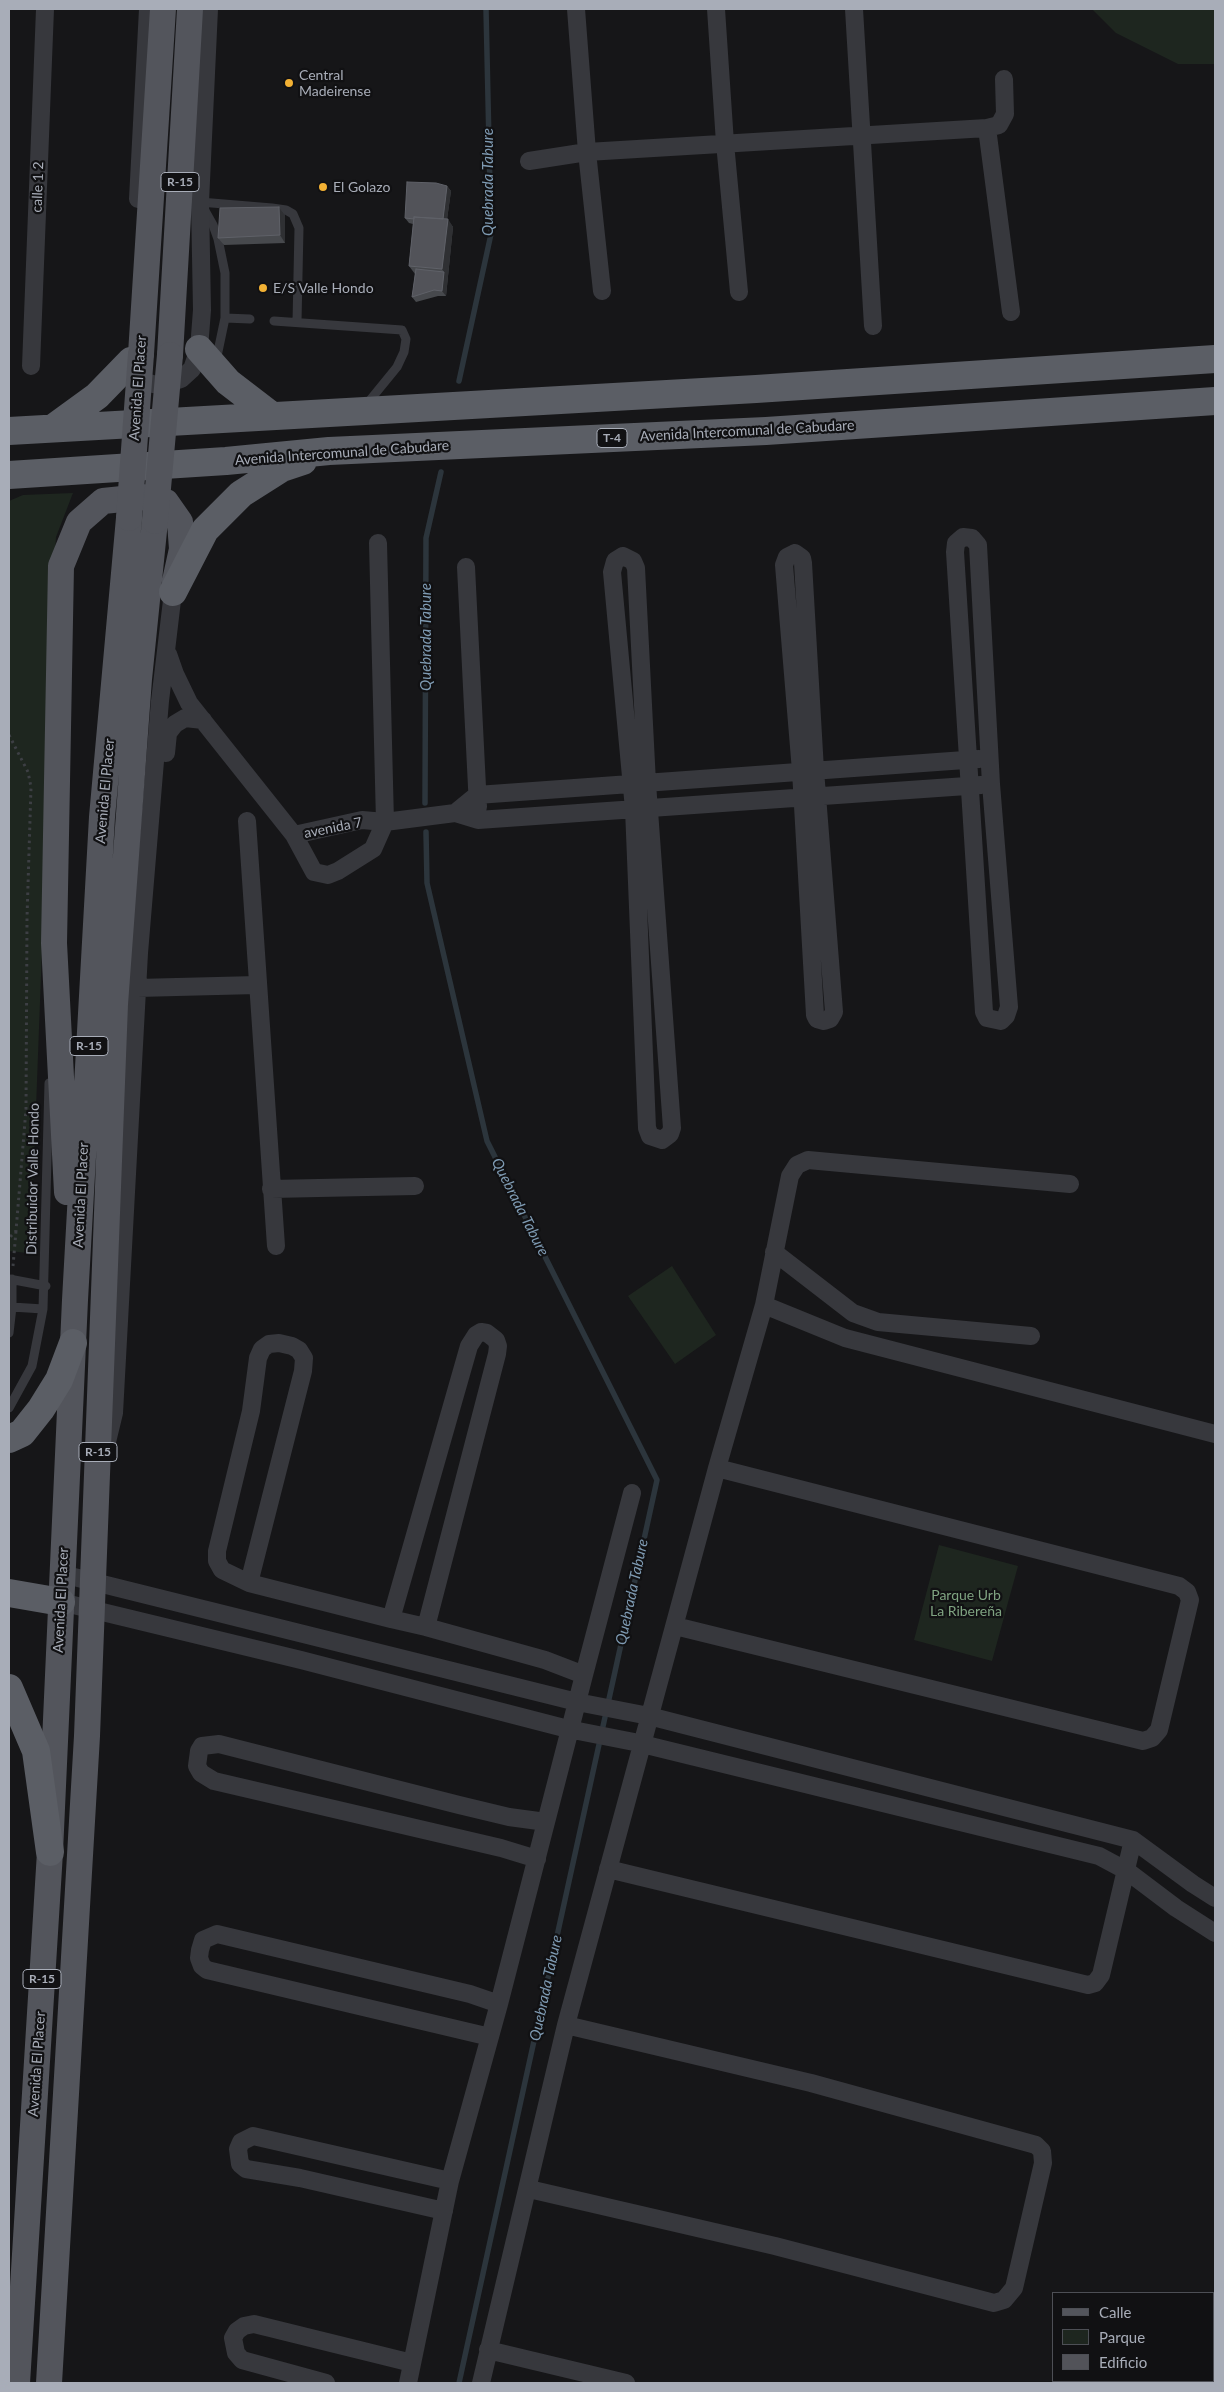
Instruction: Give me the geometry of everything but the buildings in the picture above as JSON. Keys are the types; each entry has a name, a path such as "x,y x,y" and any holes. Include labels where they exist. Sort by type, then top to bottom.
{"highway":[{"path":"53,428 97,396 136,357"},
{"path":"207,359 228,382 271,416"},
{"path":"9,431 756,389 1215,360"},
{"name":"Avenida Intercomunal de Cabudare","path":"9,475 226,461 329,451 766,431 1215,401"},
{"path":"173,592 205,530 241,494 282,468 329,451"},
{"path":"9,1439 22,1433 41,1409 59,1380 73,1343"},
{"path":"9,1593 61,1602"},
{"path":"9,1688 36,1751 50,1852"}],"main road":[{"name":"Avenida El Placer","path":"17,2383 50,1852 75,1300 102,817 129,518 136,357 163,9"},
{"name":"Avenida El Placer","path":"49,2383 76,1949 92,1610 115,1004 139,678 170,354 190,9"},
{"path":"75,1300 65,1161 54,943 61,566 79,522 102,501 142,496 166,502 180,522 182,549 173,592"}],"street":[{"name":"calle 1 2","path":"31,366 44,9"},
{"path":"148,9 136,375 143,381 163,385 181,379 207,359 202,310 200,202 209,9"},
{"path":"576,9 587,152 602,291"},
{"path":"716,9 725,143 739,292"},
{"path":"854,9 873,326"},
{"path":"528,161 587,152 862,137 986,128 999,125 1005,114 1004,79"},
{"path":"986,128 1011,312"},
{"path":"963,537 975,540 978,545 982,615 991,784 1009,1007 1006,1016 1001,1021 987,1018 984,1012 955,552 956,543 963,537"},
{"path":"378,543 385,822 455,813 478,820 991,784"},
{"path":"808,770 807,624 803,563 802,558 796,553 787,557 784,565 789,625 808,770 834,1012 830,1019 824,1021 818,1019 815,1015 810,798"},
{"path":"640,783 636,568 633,561 623,556 615,561 612,572 640,783 672,1128 666,1138 662,1140 650,1136 647,1128 642,809"},
{"path":"466,567 478,820"},
{"path":"97,1484 114,1413 137,988 151,806 173,592"},
{"path":"959,617 982,615"},
{"path":"789,625 807,624"},
{"name":"avenida 7","path":"166,648 175,674 189,703 294,835 314,872 328,875 373,849 385,822 362,820 294,835"},
{"path":"151,806 166,761 168,733 175,724 185,718 203,720"},
{"path":"455,813 477,794 990,758"},
{"path":"247,821 276,1246"},
{"path":"137,988 257,985"},
{"path":"481,2383 529,2189 566,2026 608,1869 638,1743 675,1626 717,1468 764,1305 790,1176 797,1165 808,1160 1070,1184"},
{"path":"271,1189 415,1186"},
{"path":"774,1252 853,1313 878,1322 1031,1336"},
{"path":"764,1305 845,1338 1215,1434"},
{"path":"391,1619 469,1346 476,1334 487,1333 496,1340 498,1346 497,1354 426,1627"},
{"path":"249,1583 303,1371 304,1358 299,1350 279,1343 269,1344 262,1349 258,1358 250,1411 217,1551 217,1562 222,1570 249,1583 426,1627 545,1660 584,1675"},
{"path":"675,1626 1143,1741 1152,1738 1159,1730 1190,1600 1187,1592 1179,1586 717,1468"},
{"path":"408,2383 450,2181 499,2004 537,1859 568,1729 577,1702 632,1492"},
{"path":"62,1574 604,1709 646,1716 1133,1840 1215,1898"},
{"path":"61,1602 302,1660 568,1729 638,1743 1099,1856 1127,1871 1176,1908 1215,1933"},
{"path":"537,1859 501,1848 214,1781 201,1773 197,1766 199,1751 202,1746 219,1744 484,1811 546,1822"},
{"path":"608,1869 1088,1985 1096,1983 1101,1975 1133,1840"},
{"path":"1176,1908 1193,1884"},
{"path":"490,2037 207,1970 202,1966 199,1958 200,1950 203,1940 218,1934 470,1994 499,2004"},
{"path":"529,2189 776,2246 994,2303 1004,2300 1014,2288 1044,2163 1042,2152 1036,2145 811,2083 566,2026"},
{"path":"444,2211 300,2178 246,2168 240,2164 238,2149 241,2142 253,2136 450,2181"},
{"path":"326,2383 242,2360 236,2353 233,2338 244,2326 254,2324 412,2363"},
{"path":"488,2350 626,2383"}],"lane":[{"path":"200,202 213,225 222,250 225,273 225,318 207,359"},
{"path":"200,202 272,208 286,210 293,214 299,228 297,322"},
{"path":"225,318 250,319"},
{"path":"274,321 398,329 405,334 404,352 397,367 360,411"},
{"path":"50,1061 54,943"},
{"name":"Distribuidor Valle Hondo","path":"9,1408 32,1366 46,1286 44,1245 50,1071"},
{"path":"9,1333 9,1319 12,1307 10,1279 46,1286"},
{"path":"12,1307 43,1310"}],"path":[{"path":"9,735 28,772 31,787 27,918 26,1109 10,1279"},
{"path":"9,1238 16,1231"}],"green space":[{"path":"1092,9 1215,9 1215,64 1178,64 1116,33"},
{"path":"73,493 56,537 52,597 43,922 33,1188 28,1253 9,1251 9,501 23,495"},
{"path":"672,1266 716,1335 675,1364 628,1296"},
{"name":"Parque Urb La Ribereña","path":"939,1545 1018,1566 992,1661 914,1640"}],"waterway":[{"name":"Quebrada Tabure","path":"459,381 491,234 486,9"},
{"name":"Quebrada Tabure","path":"425,803 426,538 441,472"},
{"name":"Quebrada Tabure","path":"426,832 427,883 487,1141 657,1480 459,2383"}],"place":[{"name":"Central Madeirense","path":"289,83"},
{"name":"El Golazo","path":"323,187"},
{"name":"E/S Valle Hondo","path":"263,288"}]}
